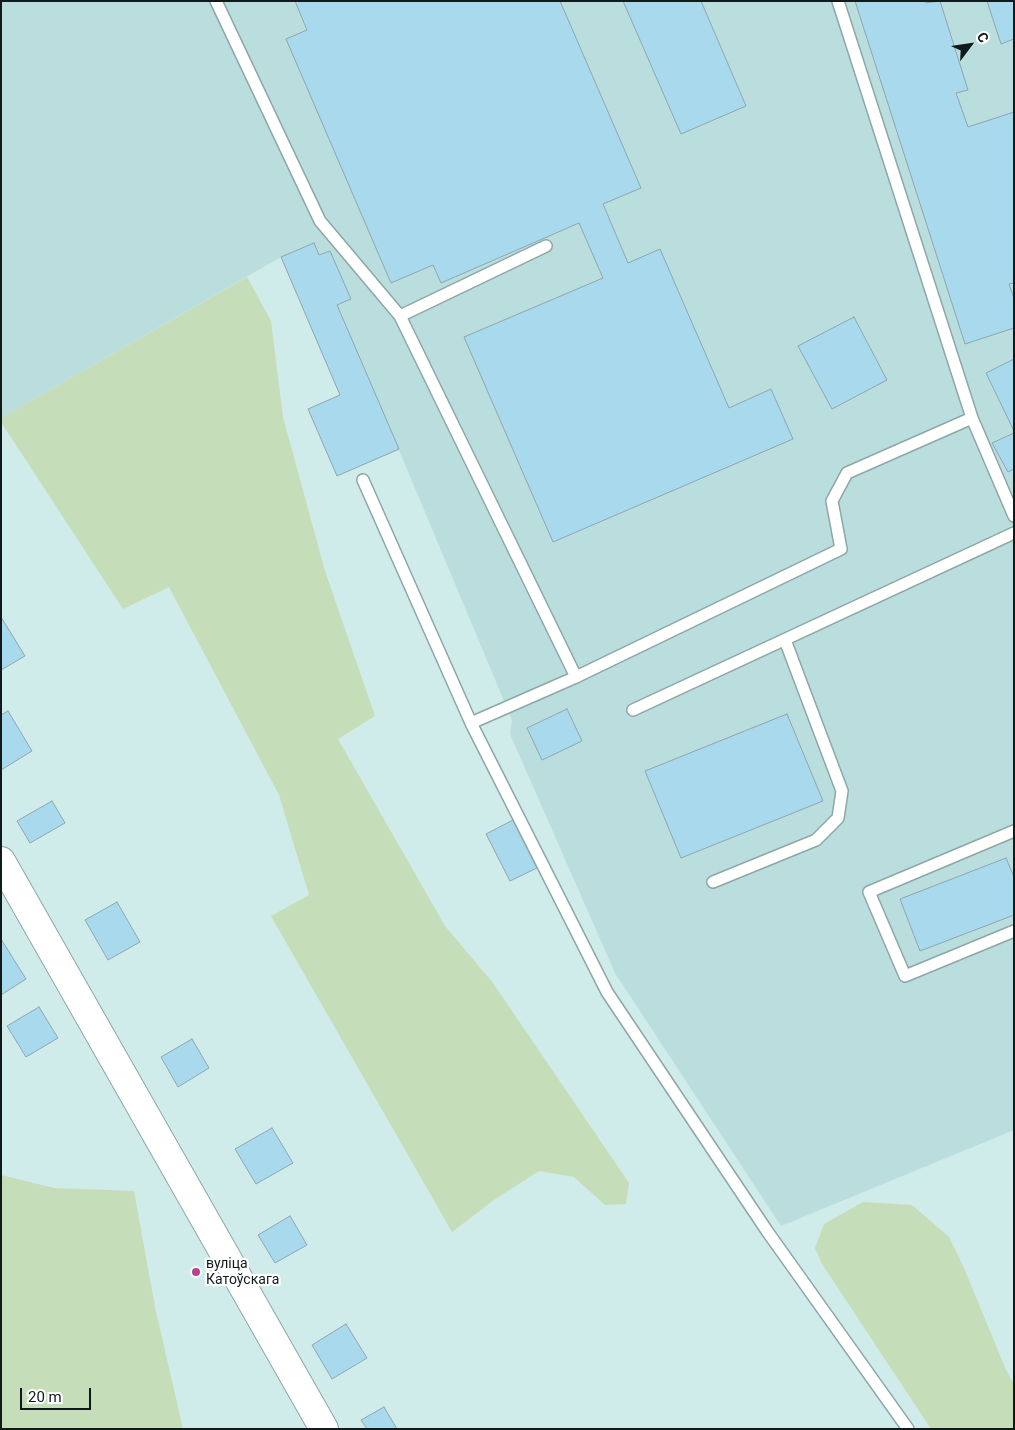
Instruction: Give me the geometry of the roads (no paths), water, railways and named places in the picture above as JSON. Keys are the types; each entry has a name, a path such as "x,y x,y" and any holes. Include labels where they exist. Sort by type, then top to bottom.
{"main road":[{"path":"1,861 324,1429"}],"lane":[{"path":"216,1 320,221 400,316 576,677"},
{"path":"838,1 972,418 1014,516"},
{"path":"400,316 546,246"},
{"path":"471,723 576,677 841,549 832,501 847,473 972,418"},
{"path":"363,480 471,723 608,992 766,1231 908,1429"},
{"path":"633,710 1014,532"},
{"path":"713,882 816,840 838,818 842,791 785,640"},
{"path":"1014,831 869,892 905,976 1014,931"}],"place":[{"name":"вуліца Катоўскага","path":"196,1272"}]}
